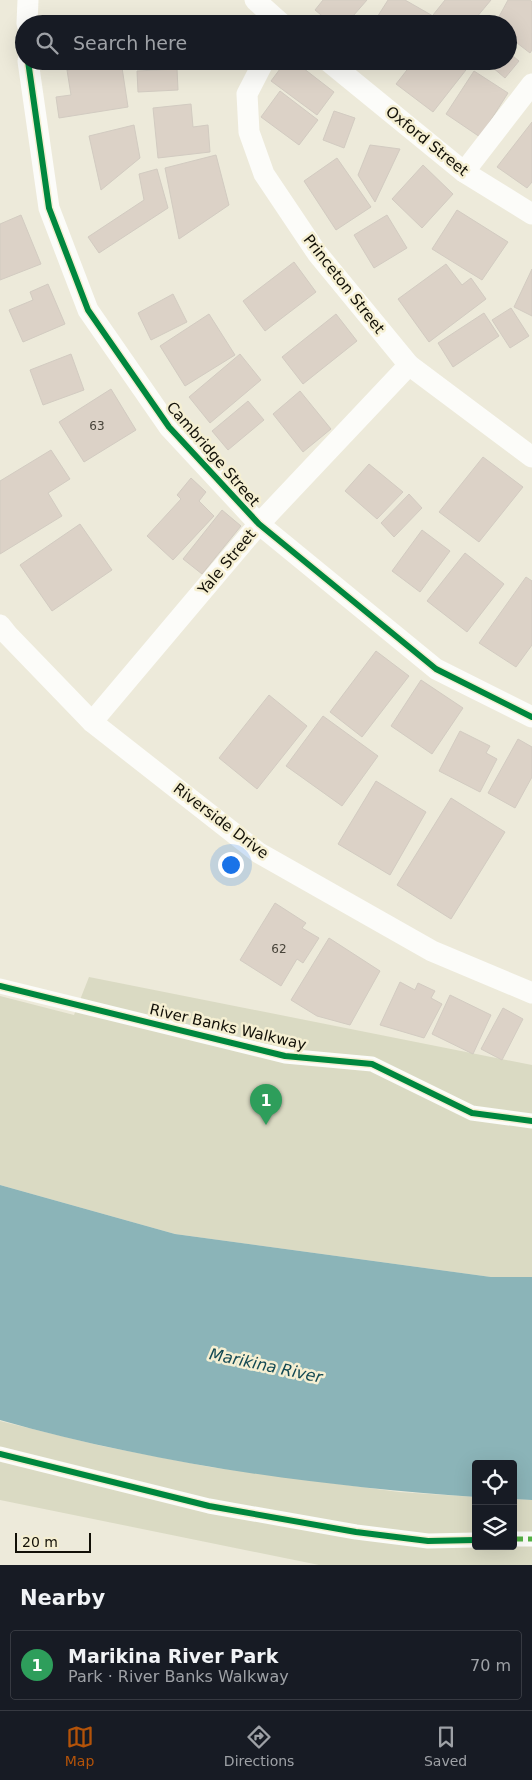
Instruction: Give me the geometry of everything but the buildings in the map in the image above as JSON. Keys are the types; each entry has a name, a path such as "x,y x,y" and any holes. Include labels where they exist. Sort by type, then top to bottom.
{"street":[{"path":"27,15 28,0"},
{"path":"255,0 272,15"},
{"name":"Cambridge Street","path":"29,70 48,208 88,310 169,427 259,524 436,669 532,717"},
{"name":"Princeton Street","path":"259,70 247,94 248,132 264,174 317,253 409,365 532,457"},
{"name":"Oxford Street","path":"339,70 464,172 532,214"},
{"path":"464,172 532,84"},
{"name":"Yale Street","path":"92,722 259,524 409,365"},
{"name":"Riverside Drive","path":"0,625 14,642 92,722 259,853 432,951 532,993"},
{"name":"River Banks Walkway","path":"0,986 286,1056 372,1064 472,1114 532,1121"},
{"path":"0,1454 209,1506 356,1532 428,1541 472,1540"},
{"path":"517,1539 532,1539"}],"green space":[{"path":"89,977 532,1065 532,1277 491,1277 175,1234 0,1185 0,996 74,1015"},
{"path":"0,1421 102,1446 210,1467 399,1492 472,1497 472,1550 517,1550 517,1499 532,1500 532,1565 319,1565 0,1500"}],"water":[{"name":"Marikina River","path":"0,1185 175,1234 491,1277 532,1277 532,1500 517,1499 517,1460 472,1460 472,1497 356,1487 236,1471 117,1449 0,1420"}],"marked path":[{"path":"517,1539 532,1539"}],"cycle path":[{"path":"29,70 49,208 88,310 169,427 259,524 436,669 532,717"},
{"path":"0,986 285,1056 372,1064 472,1113 532,1121"},
{"path":"0,1454 209,1506 356,1532 428,1541 472,1540"}],"place":[{"name":"Marikina River Park","path":"266,1125"}]}
